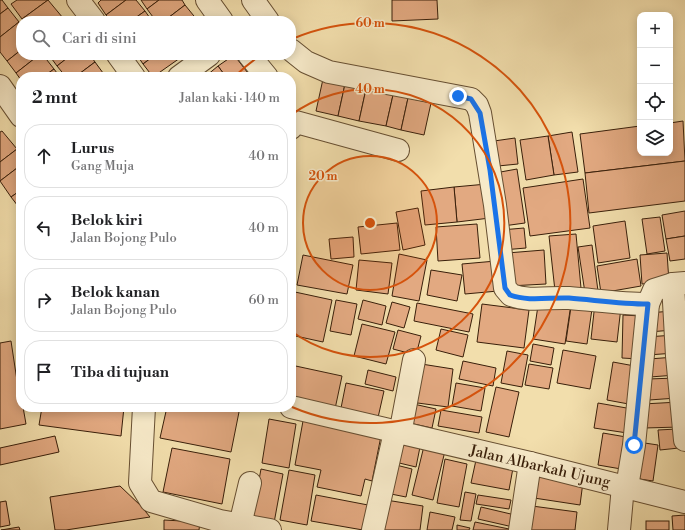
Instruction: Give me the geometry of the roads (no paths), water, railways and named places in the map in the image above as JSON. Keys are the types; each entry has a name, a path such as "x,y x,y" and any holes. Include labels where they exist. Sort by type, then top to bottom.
{"street":[{"path":"78,0 90,16"},
{"path":"207,0 218,16"},
{"path":"253,0 264,16"},
{"path":"296,54 306,62 329,72 471,99 480,113 494,198 505,288 510,295 540,298 568,298 623,304 648,304"},
{"path":"122,60 130,72"},
{"path":"186,72 202,60"},
{"path":"253,60 263,72"},
{"path":"0,86 16,109"},
{"path":"296,120 398,150"},
{"path":"619,530 625,486 634,445 648,304 654,290 679,283 677,356 685,440"},
{"path":"373,530 414,360"},
{"name":"Jalan Albarkah Ujung","path":"296,408 625,486 684,495"},
{"path":"144,412 140,484 145,494 151,501 220,522 270,530"},
{"path":"520,530 530,463"},
{"path":"240,525 250,483"}]}
